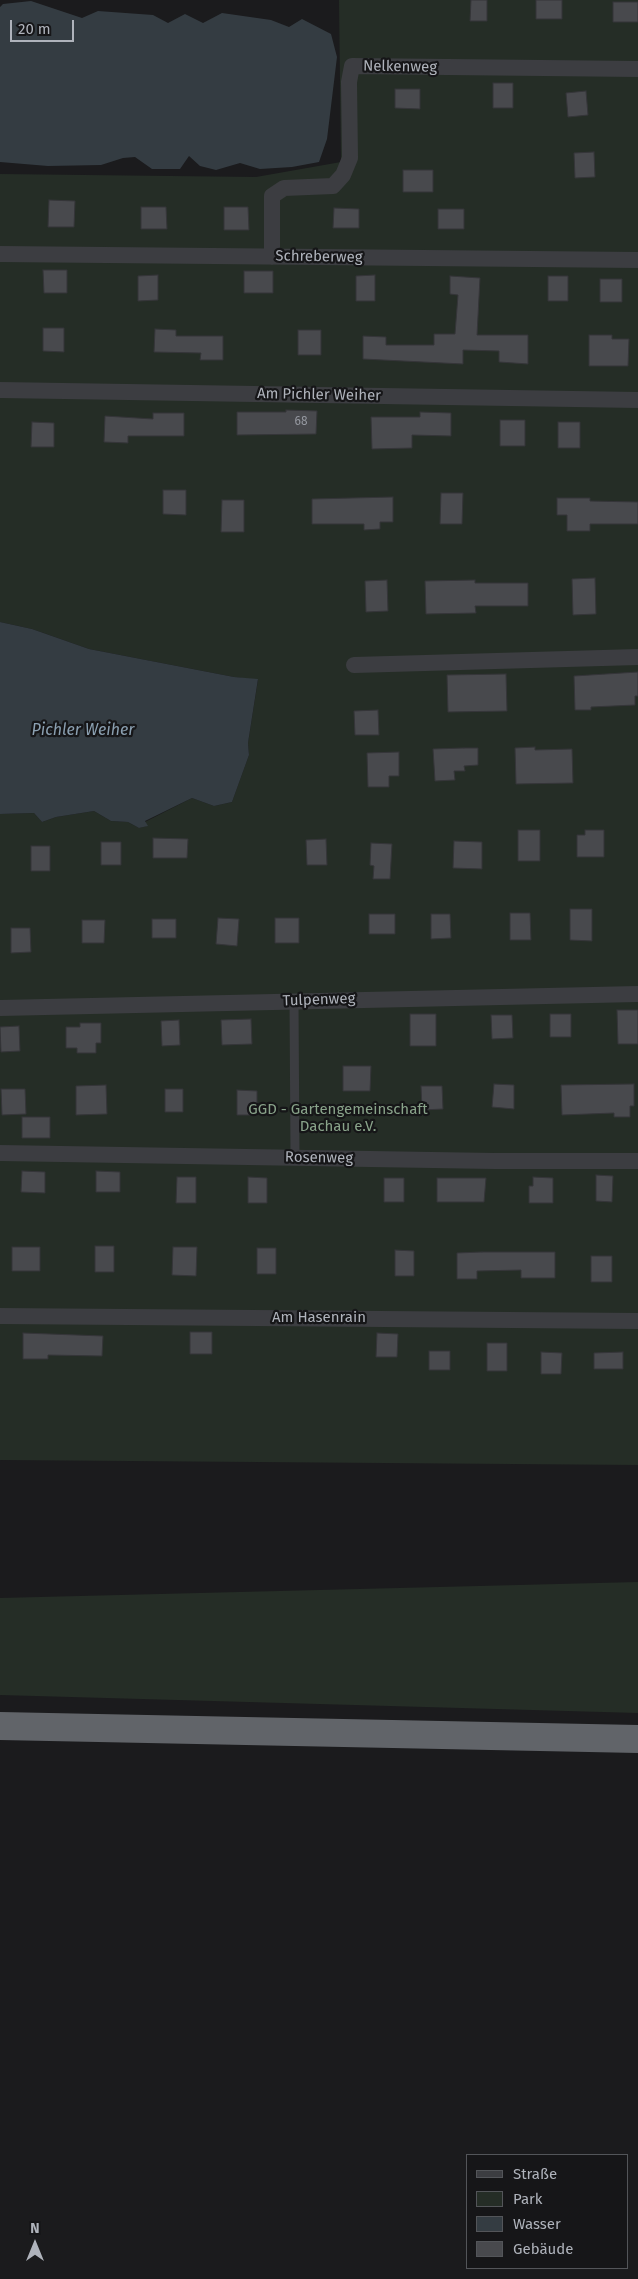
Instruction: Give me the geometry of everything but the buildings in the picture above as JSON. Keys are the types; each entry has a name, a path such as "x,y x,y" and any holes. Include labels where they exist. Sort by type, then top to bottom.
{"highway":[{"path":"0,1726 638,1739"}],"street":[{"name":"Nelkenweg","path":"272,257 272,196 284,188 333,186 343,175 350,158 349,82 352,66 638,69"},
{"name":"Schreberweg","path":"0,254 638,260"},
{"name":"Am Pichler Weiher","path":"0,390 638,400"},
{"path":"354,665 638,657"},
{"name":"Tulpenweg","path":"0,1008 638,994"},
{"name":"Rosenweg","path":"0,1152 494,1161 638,1161"},
{"name":"Am Hasenrain","path":"0,1316 638,1321"}],"lane":[{"path":"294,1001 295,1158"}],"green space":[{"name":"GGD - Gartengemeinschaft Dachau e.V.","path":"339,0 638,0 638,1465 0,1460 0,814 34,813 42,822 56,817 94,811 111,821 128,822 139,828 147,826 145,822 192,798 214,806 232,802 249,755 248,743 258,680 89,649 32,629 0,622 0,174 256,177 341,162"},
{"path":"638,1582 638,1713 0,1695 0,1598"}],"water":[{"path":"31,1 82,18 98,11 153,15 168,23 185,14 203,23 222,13 271,20 289,27 302,19 331,34 337,57 327,139 319,162 292,167 260,169 240,163 216,170 200,166 189,156 180,169 152,169 135,157 123,158 101,165 48,166 0,162 0,7 3,4"},
{"name":"Pichler Weiher","path":"0,622 32,629 89,649 234,677 258,679 248,743 249,755 232,802 214,806 192,798 145,821 148,826 139,828 128,822 111,821 94,811 56,817 42,822 34,813 0,814"}]}
